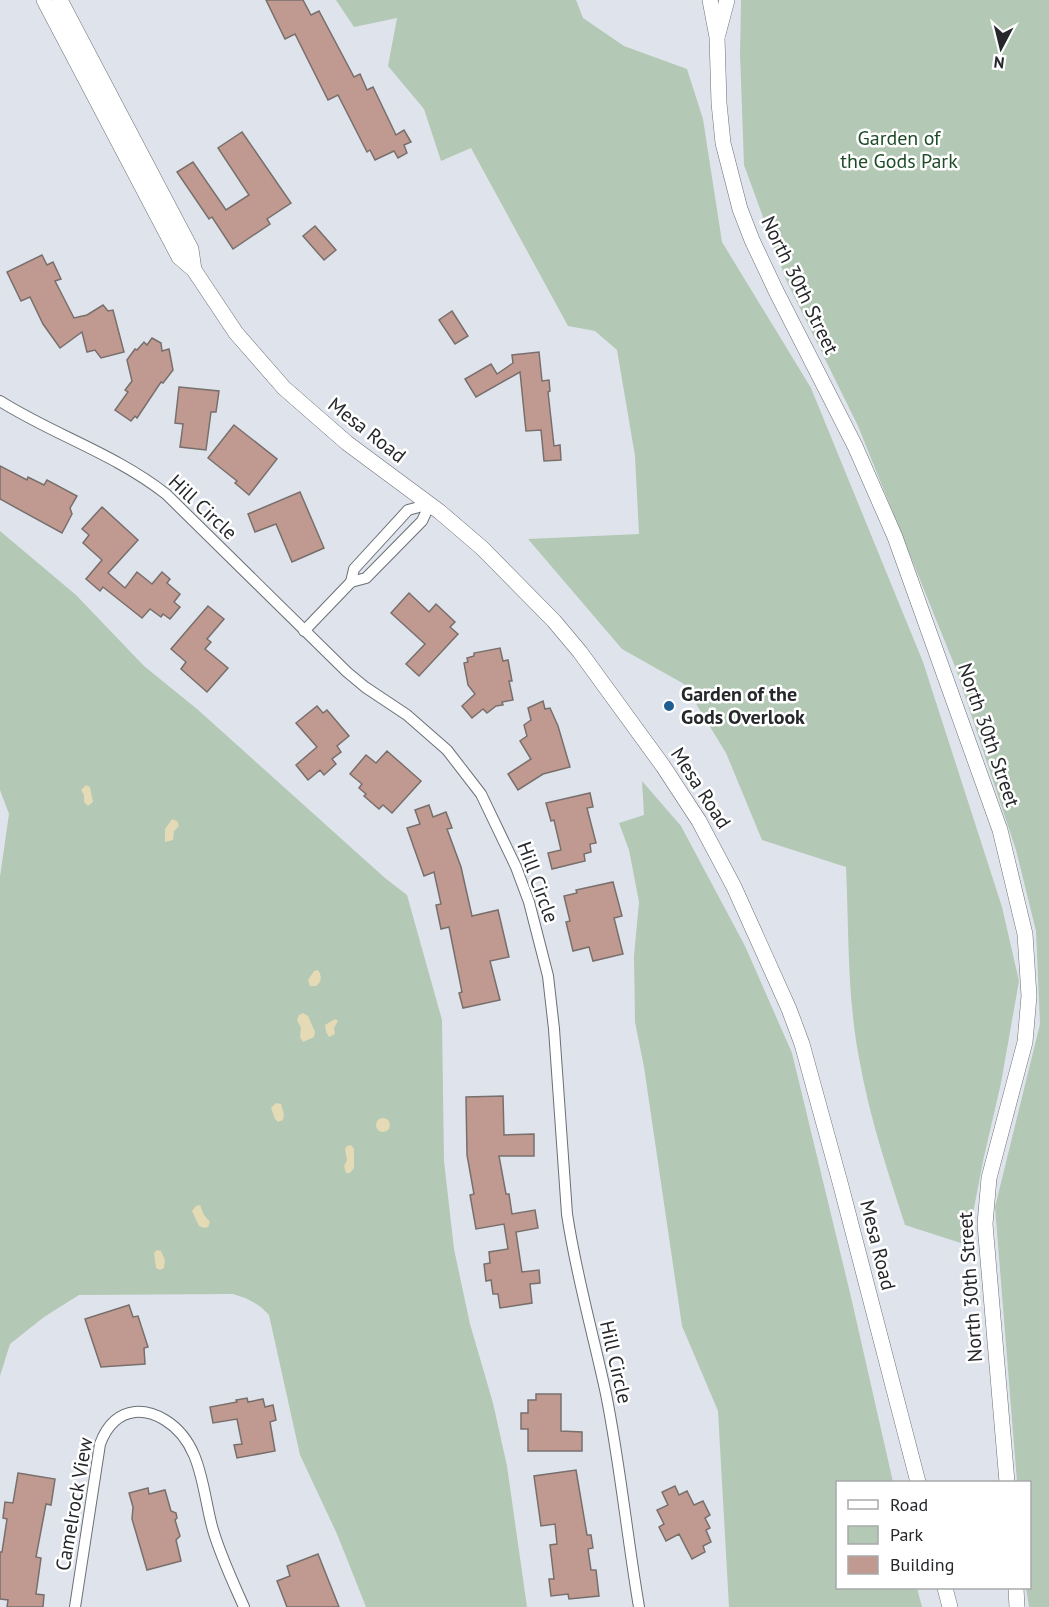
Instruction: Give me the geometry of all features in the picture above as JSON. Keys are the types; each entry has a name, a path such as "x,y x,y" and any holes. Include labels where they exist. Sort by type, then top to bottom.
{"main road":[{"name":"Mesa Road","path":"44,0 179,257 195,270 236,333 284,388 347,443 430,504 482,549 554,621 580,652 682,795 716,850 789,1009 809,1069 918,1481"},
{"name":"Mesa Road","path":"60,0 190,249 195,270"},
{"name":"North 30th Street","path":"710,0 717,37 723,143 740,209 776,291 855,446 895,537 994,811 1023,923 1029,984 1025,1042 989,1178 985,1224 1007,1481"},
{"name":"North 30th Street","path":"717,37 728,0"},
{"path":"946,1589 950,1607"},
{"path":"1016,1589 1017,1607"}],"street":[{"name":"Hill Circle","path":"0,401 144,477 191,518 304,631 364,687 427,730 464,770 492,816 529,902 540,940 552,1005 571,1243 606,1395 639,1607"},
{"path":"304,631 351,582 354,569 408,510 430,504"},
{"path":"351,582 366,578 422,521 430,504"},
{"path":"380,540 392,552"},
{"name":"Camelrock View","path":"75,1607 102,1438 110,1425 119,1417 142,1412 154,1414 171,1424 183,1436 192,1451 198,1465 212,1528 222,1558 244,1607"}],"green space":[{"path":"336,0 576,0 583,18 624,46 687,69 703,119 722,242 811,388 923,662 1002,907 1019,981 1001,1083 967,1245 905,1225 868,1100 855,1034 850,987 846,867 762,840 726,753 684,684 622,649 528,539 639,534 635,456 617,350 595,331 568,326 471,148 441,161 424,109 388,66 397,18 354,27"},
{"name":"Garden of the Gods Park","path":"741,0 1049,0 1049,1607 1029,1607 1026,1589 1031,1589 1031,1481 1017,1481 995,1207 1040,1024 1036,931 1016,850 956,669 858,426 786,280 744,165 740,54"},
{"path":"0,531 76,595 144,666 197,709 385,878 407,895 442,1020 444,1161 454,1249 470,1324 493,1403 507,1466 527,1607 366,1607 337,1534 300,1455 269,1315 248,1299 233,1294 79,1295 44,1317 10,1344 0,1376 0,877 9,814 0,790"},
{"path":"642,781 681,826 745,946 792,1053 893,1481 836,1481 836,1589 917,1589 922,1607 729,1607 718,1411 682,1326 644,1067 635,1022 634,956 639,902 629,850 619,823 644,815"}],"sand":[{"path":"86,785 90,787 93,802 88,806 84,802 81,790"},
{"path":"172,819 177,821 179,826 174,831 173,840 165,842 165,829"},
{"path":"318,970 321,977 319,983 316,986 310,986 308,980 314,971"},
{"path":"303,1013 308,1016 315,1032 314,1037 303,1042 297,1020"},
{"path":"335,1019 338,1021 334,1028 335,1034 329,1037 325,1025"},
{"path":"276,1103 281,1104 284,1114 283,1120 278,1122 271,1108"},
{"path":"380,1118 386,1118 390,1125 386,1132 380,1132 376,1128 376,1122"},
{"path":"351,1145 354,1149 354,1168 350,1173 346,1173 345,1149"},
{"path":"200,1205 210,1222 208,1227 199,1226 192,1211"},
{"path":"157,1250 161,1251 165,1260 164,1268 160,1270 156,1268 154,1253"}],"building":[{"path":"266,0 303,0 311,15 319,11 354,77 360,74 367,90 373,87 396,135 404,130 411,142 404,145 407,153 398,158 394,151 375,160 370,150 367,152 338,95 328,100 295,34 285,39"},
{"path":"242,132 291,203 267,219 270,224 233,249 212,217 209,219 177,172 193,162 226,210 249,195 218,148"},
{"path":"315,226 336,250 324,260 303,236"},
{"path":"42,255 47,265 53,262 61,279 55,281 74,318 87,315 103,305 108,311 113,310 124,352 101,358 95,350 87,352 82,332 60,348 43,324 30,297 21,301 7,272"},
{"path":"452,311 468,336 455,344 439,320"},
{"path":"152,338 161,343 162,351 169,349 173,370 163,383 161,382 137,418 135,416 131,421 115,410 128,392 125,390 132,381 127,360 135,349 137,350 144,342 147,345"},
{"path":"539,352 542,381 549,380 550,391 548,392 554,446 560,445 561,460 544,461 541,430 526,431 520,372 476,397 465,379 491,364 497,374 513,363 512,355"},
{"path":"179,387 219,391 216,412 211,412 206,450 180,447 183,424 175,423"},
{"path":"234,425 277,459 249,495 235,483 237,481 208,458"},
{"path":"0,466 27,480 28,477 44,485 47,480 77,496 70,508 72,514 62,533 0,499"},
{"path":"300,492 324,548 292,562 276,524 255,532 248,514"},
{"path":"102,507 138,540 108,573 125,588 137,572 152,584 162,572 170,579 167,583 180,594 174,602 180,607 170,619 163,614 161,617 150,609 142,618 103,587 100,591 86,579 102,560 83,543 89,535 82,529"},
{"path":"409,593 429,612 436,604 455,622 450,627 458,634 419,676 406,664 425,644 391,613"},
{"path":"208,606 224,619 207,639 211,642 205,649 228,668 207,692 181,669 186,662 171,649"},
{"path":"500,648 503,661 508,660 513,700 502,702 503,705 496,706 487,713 483,709 472,718 462,706 475,694 468,685 464,663 468,662 467,658 474,656 474,653"},
{"path":"543,701 545,709 550,708 558,726 570,767 543,774 518,790 508,774 531,759 520,741 527,736 524,725 531,720 528,708"},
{"path":"317,706 323,713 327,710 349,736 337,746 341,752 332,759 336,764 324,775 320,770 308,780 296,765 317,747 296,723"},
{"path":"387,751 421,781 392,813 383,805 379,809 364,796 366,794 359,788 362,784 350,774 366,755 376,763"},
{"path":"590,793 593,807 587,808 596,843 590,844 591,852 584,854 585,861 552,869 548,853 561,850 554,820 551,821 546,803"},
{"path":"429,805 433,817 446,812 452,828 447,829 461,867 472,916 498,910 509,957 490,961 500,1000 463,1008 449,927 441,929 436,905 441,904 434,872 424,876 407,828 420,824 415,810"},
{"path":"613,882 622,916 614,918 623,954 593,961 589,947 573,951 566,922 570,921 564,896 577,893 576,890"},
{"path":"503,1096 504,1135 534,1134 534,1156 499,1156 512,1214 535,1210 538,1228 516,1232 522,1272 539,1270 540,1283 530,1284 532,1303 500,1308 498,1294 493,1294 491,1280 486,1281 484,1264 490,1263 489,1252 508,1249 504,1224 476,1229 470,1195 474,1194 467,1155 466,1097"},
{"path":"129,1305 133,1317 138,1316 148,1347 144,1348 145,1364 101,1367 85,1319"},
{"path":"536,1394 561,1394 561,1431 582,1432 582,1451 528,1451 528,1429 521,1429 521,1413 528,1413 528,1400 536,1400"},
{"path":"247,1398 248,1402 263,1399 265,1407 273,1405 276,1420 270,1422 275,1451 237,1458 234,1445 242,1444 237,1419 213,1423 210,1407"},
{"path":"576,1470 587,1535 591,1535 593,1548 588,1549 591,1570 596,1570 599,1596 569,1599 568,1594 551,1596 549,1579 554,1579 550,1545 557,1544 555,1524 541,1526 534,1476"},
{"path":"18,1473 55,1479 51,1505 46,1504 36,1557 41,1558 36,1594 44,1595 43,1607 7,1607 8,1600 0,1599 0,1552 2,1552 7,1519 3,1518 5,1502 13,1503"},
{"path":"675,1486 679,1495 687,1491 694,1505 703,1501 710,1515 705,1518 710,1528 706,1530 711,1542 703,1546 705,1552 692,1559 679,1534 666,1541 659,1527 664,1524 657,1510 668,1505 662,1492"},
{"path":"148,1488 149,1494 165,1490 171,1511 176,1513 175,1520 180,1536 176,1540 181,1561 147,1570 132,1519 133,1507 129,1493"},
{"path":"318,1554 339,1607 287,1607 277,1581 290,1576 287,1566"}],"place":[{"name":"Garden of the Gods Overlook","path":"669,706"}]}
